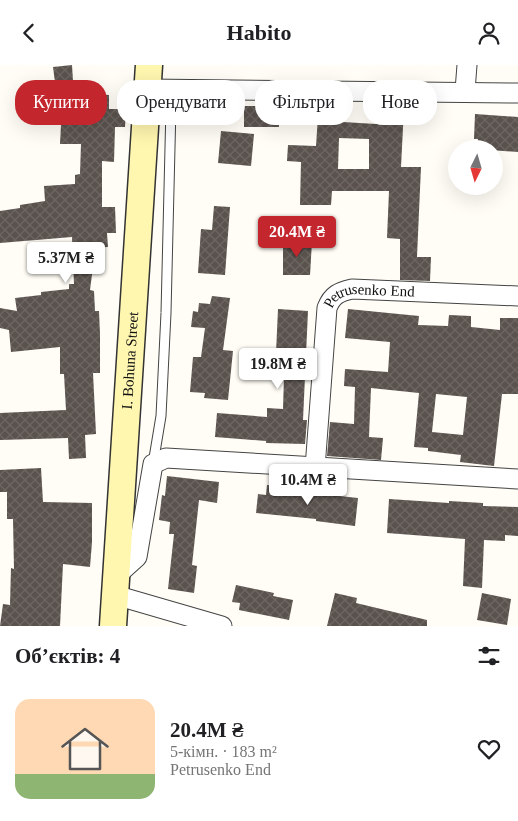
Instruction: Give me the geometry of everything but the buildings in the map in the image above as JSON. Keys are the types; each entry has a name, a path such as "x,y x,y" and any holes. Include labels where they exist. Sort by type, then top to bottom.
{"street":[{"path":"465,91 467,65"},
{"path":"245,84 518,93"},
{"name":"I. Bohuna Street","path":"113,626 152,125"},
{"name":"Petrusenko End","path":"315,468 327,308 331,298 340,291 352,289 518,296"},
{"path":"222,626 116,585 137,557 153,464 166,458 518,479"}],"lane":[{"path":"153,464 161,416 166,313 171,125"}]}
